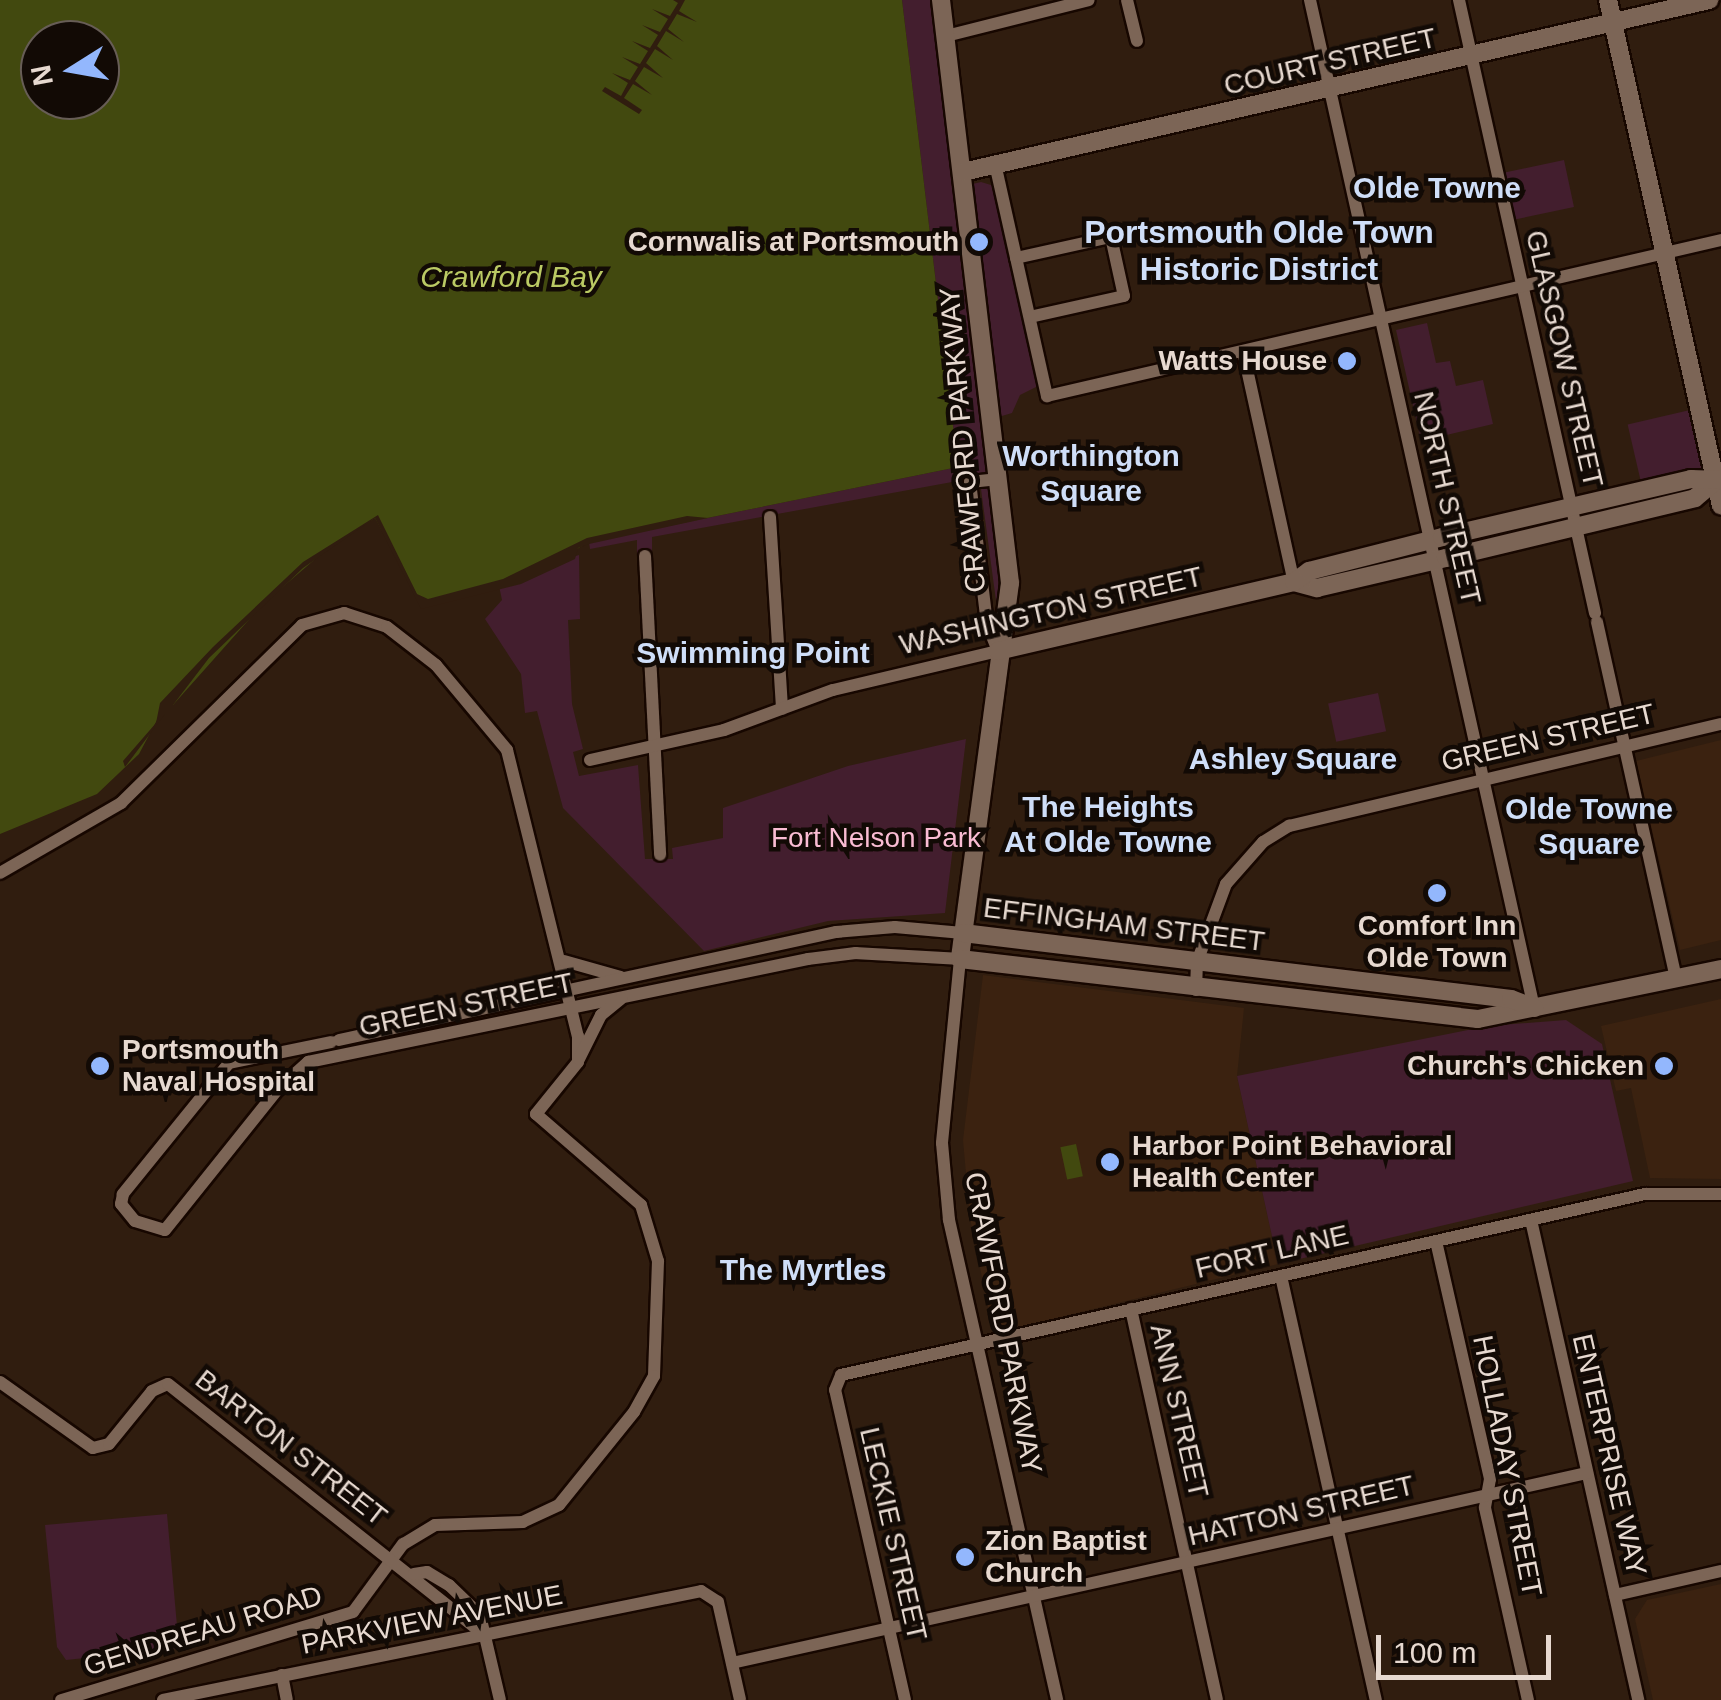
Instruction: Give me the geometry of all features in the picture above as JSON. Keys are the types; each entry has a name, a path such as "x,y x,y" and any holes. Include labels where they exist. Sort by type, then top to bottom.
{"street":[{"name":"CRAWFORD PARKWAY","path":"941,0 1010,583 963,932 942,1143 949,1220 1057,1700"},
{"path":"946,36 1090,0"},
{"path":"1127,0 1136,41"},
{"name":"NORTH STREET","path":"1310,0 1534,1008"},
{"name":"GLASGOW STREET","path":"1459,0 1676,979"},
{"path":"1608,0 1721,506"},
{"name":"COURT STREET","path":"963,172 996,168 1709,0"},
{"path":"996,168 1047,396 1721,240"},
{"path":"1016,258 1111,237 1124,296 1030,317"},
{"path":"1242,351 1294,582"},
{"path":"998,651 987,624 970,482 999,478"},
{"name":"WASHINGTON STREET","path":"590,760 998,651 1294,582 1309,570 1431,540 1694,498 1718,480"},
{"path":"770,517 782,708"},
{"name":"WASHINGTON STREET","path":"1294,582 1317,588 1436,560 1574,517"},
{"path":"645,556 660,855"},
{"path":"0,873 121,803 302,625 323,615 353,614 418,648 502,742 564,961 578,1062"},
{"name":"GREEN STREET","path":"1196,990 1198,962 1220,894 1263,842 1302,821 1721,724"},
{"name":"EFFINGHAM STREET","path":"707,962 864,928 963,932 1511,999 1534,1008"},
{"name":"EFFINGHAM STREET","path":"711,979 856,953 960,959 1435,1018 1512,1017 1534,1008 1721,969"},
{"path":"564,961 623,978"},
{"name":"GREEN STREET","path":"707,962 569,988 229,1063 121,1204 135,1221 165,1230 278,1090 308,1062 711,979"},
{"path":"578,1062 601,1015 625,996"},
{"name":"GENDREAU ROAD","path":"60,1700 353,1612 392,1558 435,1525 545,1515 632,1414 654,1376 658,1261 649,1221 620,1184 536,1114 578,1062"},
{"name":"FORT LANE","path":"837,1379 975,1344 1645,1194 1721,1194"},
{"name":"ENTERPRISE WAY","path":"1531,1220 1638,1700"},
{"name":"HOLLADAY STREET","path":"1436,1241 1490,1480 1487,1495 1528,1700"},
{"path":"1282,1276 1376,1700"},
{"name":"ANN STREET","path":"1131,1309 1218,1700"},
{"name":"LECKIE STREET","path":"837,1379 905,1700"},
{"name":"BARTON STREET","path":"0,1382 93,1448 108,1444 152,1391 168,1384 414,1574 426,1572 449,1585 480,1615 486,1636"},
{"name":"HATTON STREET","path":"732,1663 1588,1473"},
{"path":"1615,1595 1721,1571"},
{"name":"PARKVIEW AVENUE","path":"163,1700 711,1593 732,1663"},
{"path":"486,1636 500,1700"},
{"path":"732,1663 740,1700"},
{"path":"282,1675 287,1700"}],"shaded area":[{"path":"1721,740 1721,940 1680,950 1636,761"},
{"name":"Harbor Point Behavioral Health Center","path":"983,975 1244,1008 1237,1076 1278,1264 999,1332 991,1322 970,1218 963,1140"},
{"path":"1721,999 1721,1179 1650,1178 1631,1088 1616,1091 1601,1026"},
{"path":"1721,1584 1721,1700 1653,1700 1635,1619 1647,1600"}],"green space":[{"path":"902,0 933,0 956,188 981,182 1001,188 1040,385 1020,395 1012,413 985,421 1000,548 997,608 981,489 960,470 963,480 652,537 652,555 637,557 637,540 590,549 589,542 958,467"},
{"path":"1564,160 1574,207 1512,220 1502,173"},
{"path":"1427,323 1436,363 1450,361 1456,386 1483,380 1493,424 1421,441 1396,330"},
{"path":"1690,410 1704,470 1642,485 1628,424"},
{"path":"1564,516 1565,522 1448,547 1448,544"},
{"name":"Fort Nelson Park","path":"579,555 580,619 568,620 572,704 583,749 573,752 579,776 638,765 645,859 673,859 672,848 723,838 723,808 848,766 966,739 945,913 828,921 704,951 563,808 537,711 525,713 521,674 485,619 502,600 498,581"},
{"path":"1378,693 1386,731 1336,742 1328,704"},
{"path":"1566,1020 1602,1044 1633,1181 1278,1264 1237,1076 1488,1026"},
{"path":"167,1514 179,1648 66,1660 57,1647 45,1525"}],"water":[{"name":"Crawford Bay","path":"0,0 902,0 958,467 589,542 539,571 422,604 375,518 328,548 263,604 173,705 165,705 139,754 97,794 0,834"},
{"path":"1076,1144 1083,1176 1067,1180 1060,1147"}],"pier":[{"path":"673,0 685,0 679,11 697,22 677,14 668,29 684,42 666,31 657,46 673,60 655,49 646,63 663,78 644,67 635,81 652,95 633,84 624,98 642,110 639,114 602,91 605,87 621,96 628,83 612,73 630,80 638,67 622,57 640,64 648,51 632,41 650,48 658,35 642,25 660,32 668,19 652,9 670,16 678,3"},
{"path":"378,515 417,594 428,599 503,579 587,538 687,516 708,518 589,544 578,548 575,559 521,584 421,609 375,518 303,568 209,658 173,705 165,705 165,714 125,767 123,761 156,723 160,703 213,647 303,562"}],"place":[{"name":"Cornwalis at Portsmouth","path":"979,242"},
{"name":"Watts House","path":"1347,361"},
{"name":"Comfort Inn Olde Town","path":"1437,893"},
{"name":"Portsmouth Naval Hospital","path":"100,1066"},
{"name":"Church's Chicken","path":"1664,1066"},
{"name":"Harbor Point Behavioral Health Center","path":"1110,1162"},
{"name":"Zion Baptist Church","path":"965,1557"}],"district":[{"name":"Olde Towne","path":"1437,188"},
{"name":"Portsmouth Olde Town Historic District","path":"1259,252"},
{"name":"Worthington Square","path":"1091,473"},
{"name":"Swimming Point","path":"753,653"},
{"name":"Ashley Square","path":"1293,759"},
{"name":"The Heights At Olde Towne","path":"1108,824"},
{"name":"Olde Towne Square","path":"1589,826"},
{"name":"The Myrtles","path":"803,1270"}]}
